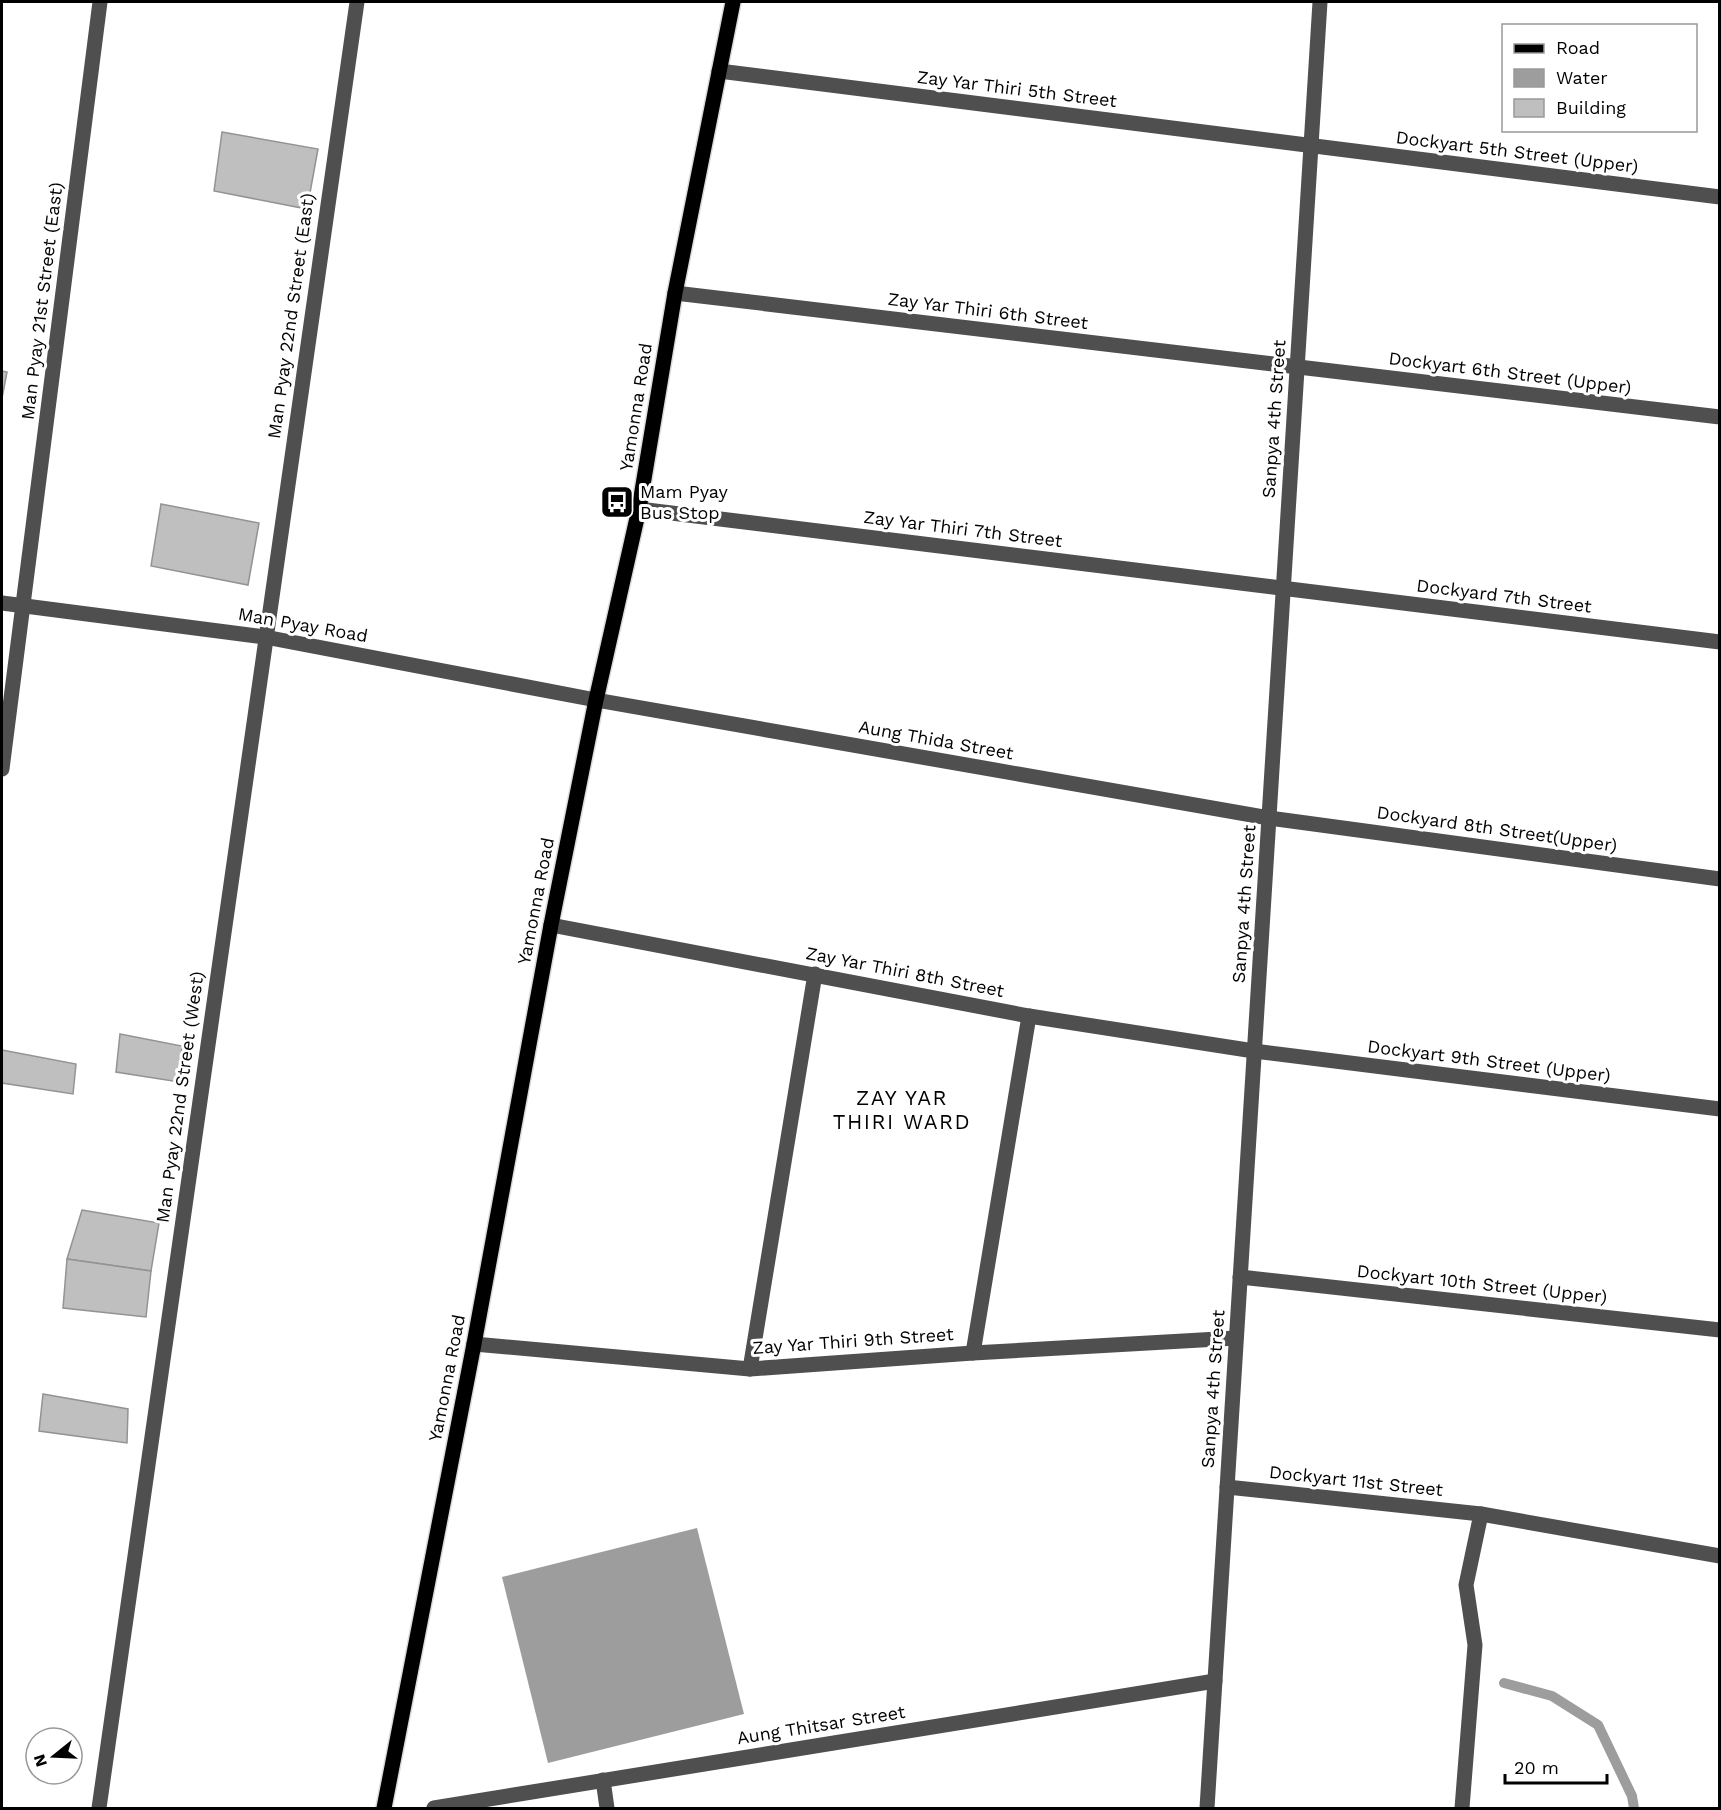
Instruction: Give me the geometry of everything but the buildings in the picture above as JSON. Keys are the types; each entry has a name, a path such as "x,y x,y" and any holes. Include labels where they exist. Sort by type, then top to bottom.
{"main road":[{"name":"Yamonna Road","path":"384,1809 474,1344 551,925 596,700 639,509 675,292 733,2"}],"street":[{"name":"Man Pyay 21st Street (East)","path":"2,769 100,2"},
{"name":"Man Pyay 22nd Street (East)","path":"265,637 357,2"},
{"name":"Sanpya 4th Street","path":"1207,1809 1320,2"},
{"name":"Zay Yar Thiri 5th Street","path":"719,71 1311,146"},
{"name":"Dockyart 5th Street (Upper)","path":"1311,146 1719,197"},
{"name":"Zay Yar Thiri 6th Street","path":"675,292 1297,368"},
{"name":"Dockyart 6th Street (Upper)","path":"1297,368 1719,417"},
{"name":"Zay Yar Thiri 7th Street","path":"639,509 1283,588"},
{"name":"Dockyard 7th Street","path":"1283,588 1719,642"},
{"name":"Man Pyay Road","path":"2,603 265,637 596,700"},
{"name":"Man Pyay 22nd Street (West)","path":"99,1809 265,637"},
{"name":"Aung Thida Street","path":"596,700 1269,818"},
{"name":"Dockyard 8th Street(Upper)","path":"1269,818 1719,879"},
{"name":"Zay Yar Thiri 8th Street","path":"551,925 1029,1016 1254,1051"},
{"path":"750,1369 815,974"},
{"path":"973,1353 1029,1016"},
{"name":"Dockyart 9th Street (Upper)","path":"1254,1051 1719,1109"},
{"name":"Dockyart 10th Street (Upper)","path":"1240,1277 1719,1330"},
{"name":"Zay Yar Thiri 9th Street","path":"474,1344 750,1369 1236,1338"},
{"name":"Dockyart 11st Street","path":"1227,1487 1480,1514 1719,1556"},
{"path":"1462,1809 1475,1645 1466,1585 1480,1514"},
{"name":"Aung Thitsar Street","path":"434,1809 1215,1681"},
{"path":"603,1780 607,1809"}],"water":[{"path":"697,1528 744,1714 548,1763 502,1577"}],"waterway":[{"path":"1504,1683 1552,1696 1598,1725 1632,1796 1634,1808"}],"place":[{"name":"Mam Pyay Bus Stop","path":"617,502"}],"district":[{"name":"ZAY YAR THIRI WARD","path":"902,1110"}]}
